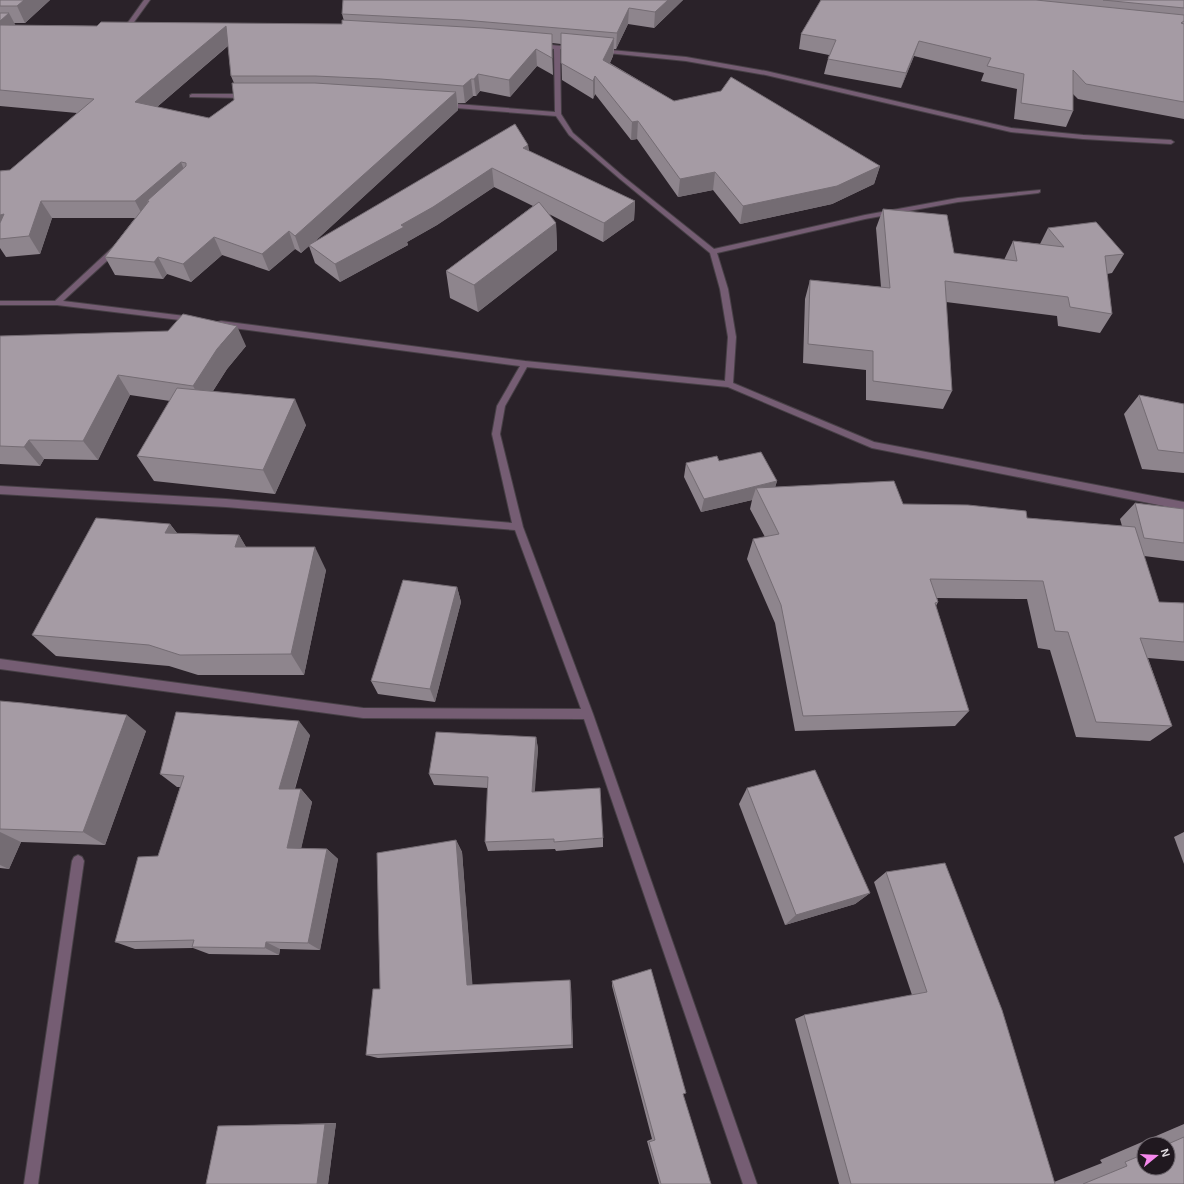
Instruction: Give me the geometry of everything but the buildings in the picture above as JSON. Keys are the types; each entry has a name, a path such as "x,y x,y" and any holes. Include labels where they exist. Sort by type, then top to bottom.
{"street":[{"path":"127,28 147,0"},
{"path":"119,28 134,28"},
{"path":"534,46 580,50"},
{"path":"557,48 558,114 572,134 622,178 713,252 724,289 732,337 729,384"},
{"path":"595,51 686,59 766,73 1011,130 1083,137 1171,142"},
{"path":"192,96 252,96"},
{"path":"438,105 558,114"},
{"path":"713,252 866,217 950,201 1038,191"},
{"path":"57,304 120,245"},
{"path":"0,303 57,304 525,364 729,384 872,445 1184,506"},
{"path":"525,364 501,406 496,434 518,527 588,714 750,1184"},
{"path":"0,490 226,504 518,527"},
{"path":"0,664 363,713 588,714"},
{"path":"31,1184 78,861"}]}
